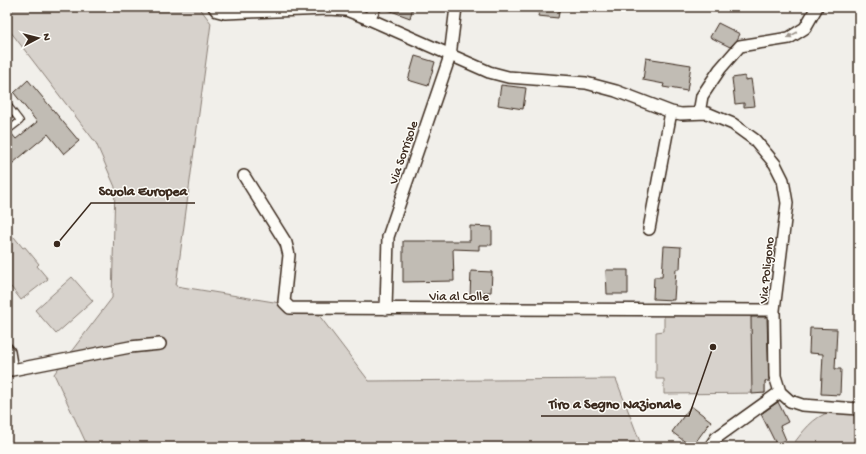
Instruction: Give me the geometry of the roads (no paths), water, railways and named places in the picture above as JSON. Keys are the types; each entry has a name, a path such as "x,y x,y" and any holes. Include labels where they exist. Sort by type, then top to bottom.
{"street":[{"name":"Via Poligono","path":"214,7 216,11 225,13 328,9 346,10 489,72 508,77 586,83 616,91 671,112 682,114 707,113 733,124 755,140 775,164 783,180 787,203 774,310 776,376 780,392"},
{"path":"369,19 375,7"},
{"name":"Via Sorrisole","path":"386,308 388,237 450,56 456,7"},
{"path":"699,113 702,96 720,69 740,46 789,38 805,28 817,7"},
{"path":"649,229 671,112"},
{"name":"Via al Colle","path":"244,176 286,243 289,254 284,302 290,308 774,310"},
{"path":"7,349 9,352 12,370 130,347 160,344"},
{"path":"710,447 716,438 780,392 790,401 802,405 859,410"}],"lane":[{"path":"7,104 20,121 7,131"}],"place":[{"name":"Scuola Europea","path":"57,244"},
{"name":"Tiro a Segno Nazionale","path":"713,347"}]}
